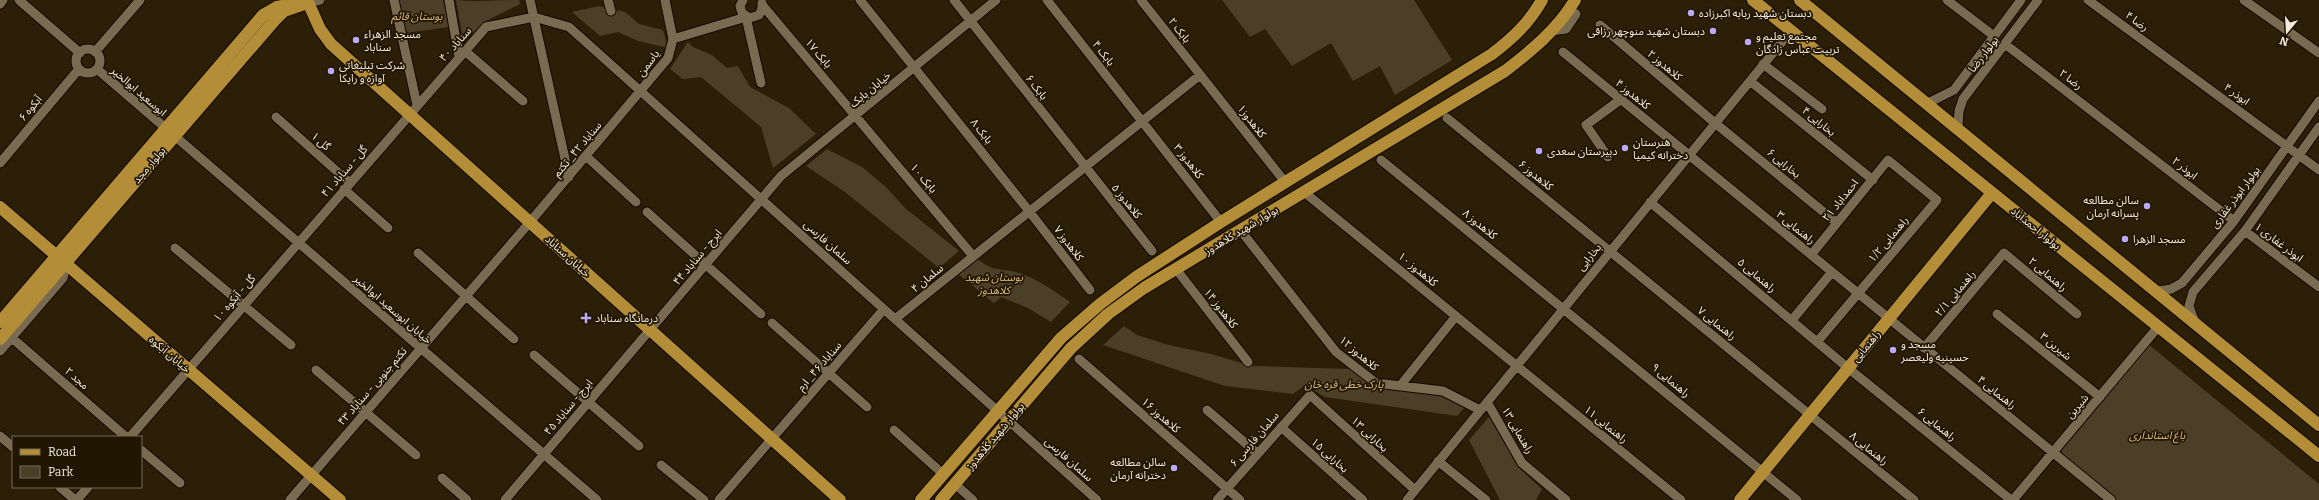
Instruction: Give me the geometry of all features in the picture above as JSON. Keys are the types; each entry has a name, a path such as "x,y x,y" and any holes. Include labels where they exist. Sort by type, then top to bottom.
{"main road":[{"path":"262,15 264,0"},
{"name":"بولوار شهید کلاهدوز","path":"921,500 1061,338 1100,304 1136,277 1285,182 1492,54 1513,38 1531,19 1542,0"},
{"name":"بولوار احمدآباد","path":"1753,0 2319,456"},
{"path":"1800,0 2194,320 2319,425"},
{"path":"262,15 283,5 305,1"},
{"name":"بولوار مجد","path":"169,133 284,11 305,1"},
{"name":"خیابان سناباد","path":"305,1 320,29 331,44 413,109 530,222 840,500"},
{"name":"بولوار شهید کلاهدوز","path":"941,500 1071,348 1108,314 1144,288 1505,71 1528,53 1551,31 1572,5"},
{"name":"بولوار مجد","path":"0,322 62,261 169,133 262,15"},
{"name":"راهنمایی","path":"1740,500 1809,414 1992,193"},
{"name":"خیابان آبکوه","path":"0,207 340,500"},
{"name":"بولوار مجد","path":"6,339 50,274"}],"street":[{"path":"0,4 3,0"},
{"path":"18,0 80,54"},
{"path":"95,52 140,0"},
{"path":"305,1 320,0"},
{"path":"394,0 413,109"},
{"path":"449,0 462,54 523,101"},
{"path":"530,0 569,177"},
{"path":"608,0 611,11"},
{"name":"یاسمن","path":"641,92 668,58 673,39 665,0"},
{"path":"743,0 740,9 746,17 761,83"},
{"name":"بابک ۸","path":"860,0 1029,211"},
{"name":"بابک ۶","path":"954,0 1084,167"},
{"name":"خیابان بابک","path":"761,199 781,176 996,0"},
{"name":"بابک ۴","path":"1047,0 1143,120"},
{"name":"بابک ۲","path":"1141,0 1200,75"},
{"path":"1947,0 1994,36"},
{"name":"بولوار رضا","path":"1928,103 1954,90 2021,0"},
{"name":"بولوار رضا","path":"1958,127 1959,111 1964,99 2038,0"},
{"name":"رضا ۴","path":"2088,0 2172,62"},
{"path":"2244,0 2319,53"},
{"path":"673,39 746,17 753,18 759,15 761,3"},
{"name":"بابک ۱۷","path":"761,3 856,116"},
{"name":"سناباد ۴۰","path":"413,109 486,27 534,17"},
{"name":"سلمان فارسی","path":"534,17 569,26 1097,500"},
{"name":"کلاهدوز ۲","path":"1600,25 1715,123"},
{"name":"بخارایی","path":"1407,500 1610,250 1791,31"},
{"name":"رضا ۲","path":"2005,44 2122,134"},
{"path":"89,50 95,52 100,62 97,69 87,73 79,69 76,61 80,54 89,50"},
{"name":"کلاهدوز ۴","path":"1563,52 1688,155"},
{"name":"ابوذر ۴","path":"2172,62 2319,170"},
{"path":"1764,64 1822,109"},
{"name":"آبکوه ۶","path":"0,163 79,69"},
{"name":"ابوسعید ابوالخیر","path":"97,69 169,133"},
{"name":"سلمان ۴","path":"895,319 1200,75"},
{"name":"کلاهدوز۱","path":"1200,75 1285,182"},
{"name":"بخارایی ۴","path":"1750,81 1872,180"},
{"path":"1954,90 1954,97 1960,100 1964,99"},
{"name":"سناباد ۴۲_ تکتم","path":"530,222 641,92"},
{"path":"1608,157 1586,125 1620,100"},
{"name":"بولوار ابوذر غفاری","path":"2158,291 2171,289 2182,283 2234,221 2288,147 2319,101"},
{"name":"گل - سناباد ۴۱","path":"298,243 413,109"},
{"name":"بابک ۱۰","path":"856,116 973,256"},
{"name":"گل ۱","path":"276,118 347,186 388,228"},
{"name":"کلاهدوز ۶","path":"1447,118 1610,250"},
{"name":"کلاهدوز ۳","path":"1143,120 1217,217"},
{"name":"بخارایی ۶","path":"1715,123 1838,223"},
{"path":"2194,320 2189,306 2193,292 2245,231 2319,127"},
{"name":"خیابان ابوسعید ابوالخیر","path":"169,133 597,500"},
{"name":"ابوذر ۲","path":"2122,134 2234,221"},
{"name":"راهنمایی ۳","path":"1688,155 1812,255 1888,319"},
{"path":"586,156 636,202"},
{"name":"کلاهدوز ۸","path":"1381,160 1564,308"},
{"name":"احمداباد ۲۱","path":"1812,255 1888,160 1937,200"},
{"name":"کلاهدوز ۵","path":"1084,167 1152,251"},
{"name":"کلاهدوز ۱۰","path":"1304,192 1516,366"},
{"name":"ایرج - سناباد ۴۴","path":"650,330 761,199"},
{"name":"راهنمایی ۱/۲","path":"1817,342 1937,200"},
{"name":"راهنمایی ۵","path":"1650,202 1848,368"},
{"name":"کلاهدوز ۷","path":"1029,211 1090,290"},
{"path":"647,212 761,314"},
{"name":"تکتم جنوبی - سناباد ۴۳","path":"290,500 530,222"},
{"name":"ابوذر غفاری ۱","path":"2245,231 2319,287"},
{"name":"کلاهدوز ۱۲","path":"1245,236 1336,352 1376,382 1443,391 1480,410"},
{"name":"گل - آبکوه ۱۰","path":"131,436 298,243"},
{"path":"175,248 292,345"},
{"name":"راهنمایی ۷","path":"1610,250 1809,414"},
{"path":"418,253 514,339"},
{"name":"راهنمایی ۲","path":"2004,253 2077,314"},
{"name":"راهنمایی ۲/۱","path":"1924,348 2004,253"},
{"path":"0,351 6,339 63,278 62,261"},
{"name":"کلاهدوز ۱۴","path":"1176,269 1248,362"},
{"path":"1792,320 1832,272"},
{"path":"2182,283 2186,291 2193,292"},
{"name":"راهنمایی ۹","path":"1564,308 1797,500"},
{"name":"سناباد ۴۶_ ارم","path":"719,500 884,309"},
{"name":"شیرین ۳","path":"1997,314 2100,397"},
{"path":"1400,386 1456,316"},
{"name":"راهنمایی ۴","path":"1888,319 2111,500"},
{"path":"772,323 867,407"},
{"name":"شیرین","path":"2012,500 2158,327"},
{"name":"ایرج - سناباد ۴۵","path":"505,500 650,330"},
{"name":"مجد ۲","path":"6,339 125,436"},
{"path":"534,354 639,446"},
{"name":"کلاهدوز ۱۶","path":"1079,359 1240,500"},
{"name":"راهنمایی ۱۱","path":"1516,366 1681,500"},
{"name":"راهنمایی ۶","path":"1848,368 2012,500"},
{"path":"316,370 416,455"},
{"name":"سلمان فارسی ۶","path":"1217,500 1310,395"},
{"name":"بخارایی ۱۳","path":"1310,395 1415,490"},
{"name":"راهنمایی ۱۳","path":"1487,402 1522,462 1566,500"},
{"path":"1207,410 1258,454"},
{"name":"راهنمایی ۸","path":"1809,414 1914,500"},
{"name":"بخارایی ۱۵","path":"1281,427 1362,500"},
{"path":"894,430 943,474"},
{"path":"0,436 12,446"},
{"path":"142,451 180,483"},
{"path":"1438,461 1486,500"},
{"path":"662,464 704,500"},
{"path":"442,478 467,500"},
{"path":"955,484 973,500"},
{"path":"61,488 76,500 87,488"}],"green space":[{"name":"بوستان قائم","path":"397,0 443,0 449,27 406,33"},
{"name":"بوستان قائم","path":"456,0 519,0 520,4 484,22 472,34 462,34"},
{"path":"1222,0 1414,0 1452,60 1395,95 1380,66 1353,81 1331,43 1292,66 1265,29 1250,37"},
{"path":"599,6 625,12 639,24 663,30 668,48 638,41 618,32 600,36 572,12"},
{"path":"688,42 693,47 712,55 727,68 738,66 750,87 789,108 816,134 773,168 761,127 701,77 683,79 670,69"},
{"path":"827,149 862,167 886,187 905,208 959,251 939,268 845,192 806,166"},
{"name":"بوستان شهید کلاهدوز","path":"976,257 991,268 1012,271 1033,279 1070,302 1051,322 1028,308 1001,297 994,303 958,274"},
{"name":"پارک خطی قره خان","path":"1124,326 1137,335 1169,345 1211,354 1252,366 1350,369 1377,386 1437,394 1465,407 1457,416 1325,397 1305,385 1293,394 1225,386 1103,345"},
{"name":"باغ استانداری","path":"2148,344 2319,484 2319,500 2116,500 2062,456 2061,448"},
{"path":"1489,417 1518,467 1542,489 1536,500 1500,500 1469,440"}],"place":[{"name":"دبستان شهید ربابه اکبرزاده","path":"1691,13"},
{"name":"دبستان شهید منوچهر رزاقی","path":"1713,31"},
{"name":"مسجد الزهراء سناباد","path":"356,40"},
{"name":"مجتمع تعلیم و تربیت عباس زادگان","path":"1748,42"},
{"name":"شرکت تبلیغاتی آوازه و رایکا","path":"331,71"},
{"name":"هنرستان دخترانه کیمیا","path":"1625,148"},
{"name":"دبیرستان سعدی","path":"1539,151"},
{"name":"سالن مطالعه پسرانه آرمان","path":"2147,206"},
{"name":"مسجد الزهرا","path":"2125,239"},
{"name":"درمانگاه سناباد","path":"586,318"},
{"name":"مسجد و حسینیه ولیعصر","path":"1893,350"},
{"name":"سالن مطالعه دخترانه آرمان","path":"1174,468"}]}
